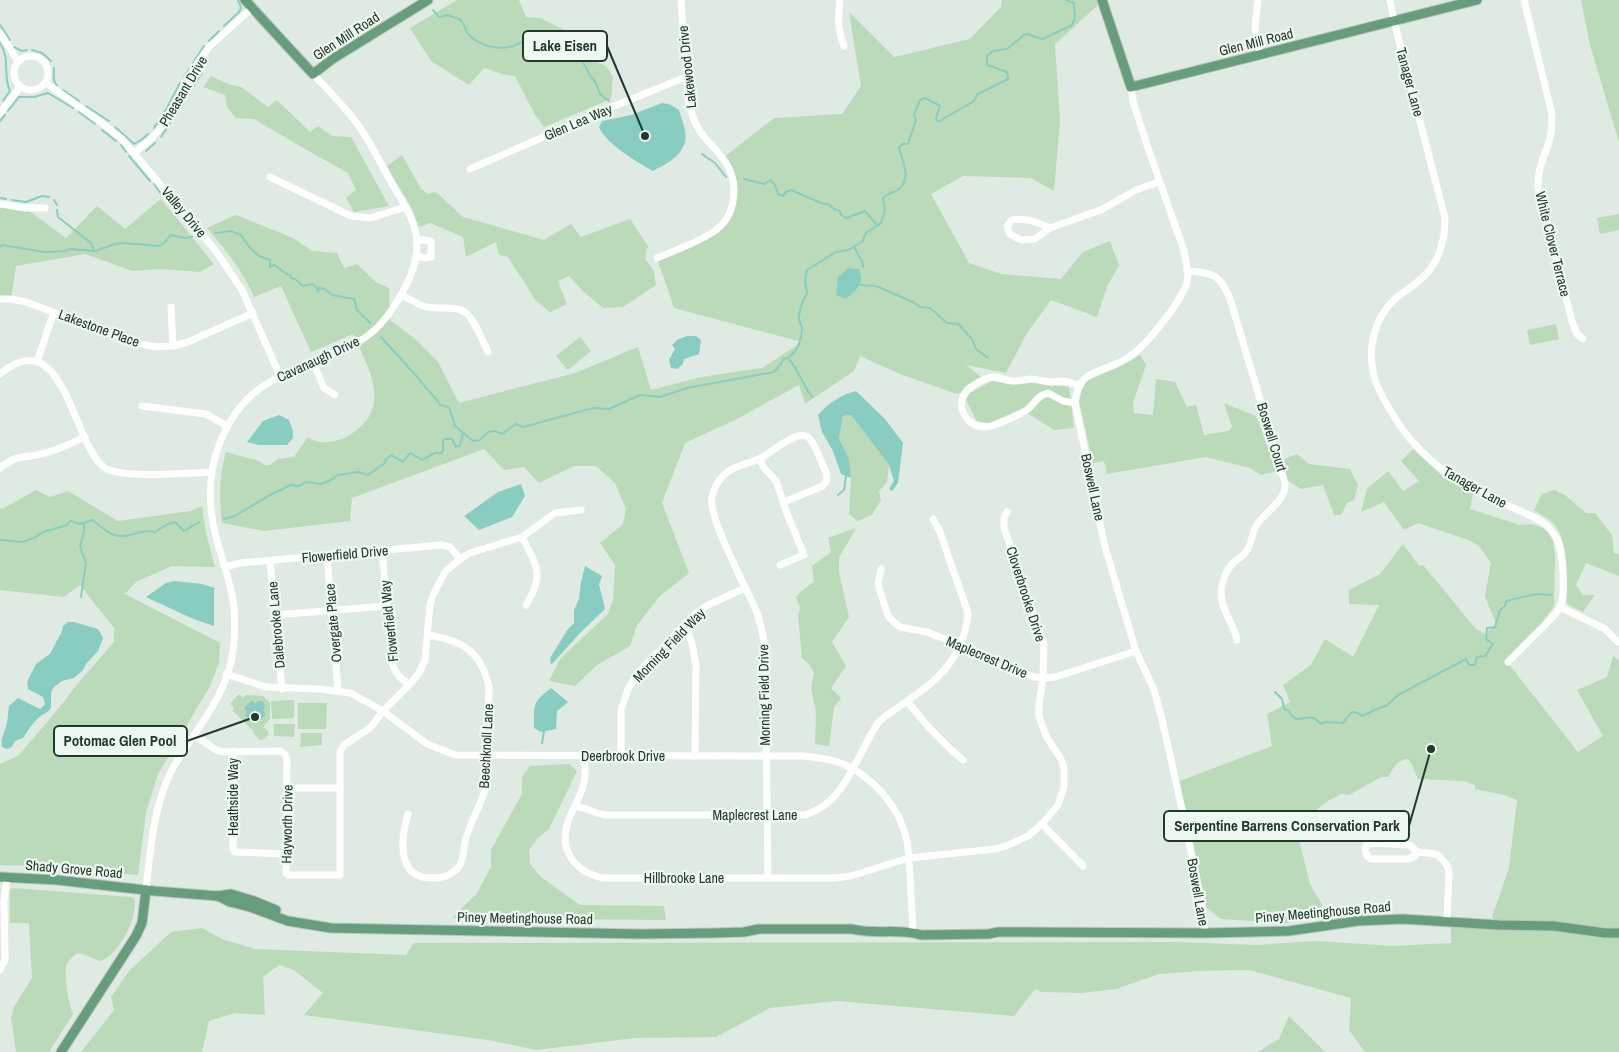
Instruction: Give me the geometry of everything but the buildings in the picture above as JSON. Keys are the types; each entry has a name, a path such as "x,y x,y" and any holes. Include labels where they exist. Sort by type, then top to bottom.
{"main road":[{"name":"Glen Mill Road","path":"245,0 313,74 334,58 428,0"},
{"path":"1102,0 1131,87"},
{"name":"Glen Mill Road","path":"1131,87 1477,0"},
{"name":"Shady Grove Road","path":"3,877 146,890"},
{"path":"61,1052 136,936 142,923 146,890"},
{"name":"Piney Meetinghouse Road","path":"146,890 218,896 231,894 254,901 306,923 331,928 640,934 744,932 760,934 852,935 862,932 913,932 921,928 990,929 998,932 1206,933 1289,931 1358,921 1403,919 1498,925 1554,926 1619,933"}],"street":[{"name":"Lakewood Drive","path":"657,258 713,233 726,219 734,202 734,183 730,168 701,133 691,114 686,77 681,0"},
{"path":"840,0 838,24 844,46"},
{"path":"1258,0 1256,27 1260,55"},
{"name":"Tanager Lane","path":"1390,0 1445,218 1445,233 1444,242 1431,269 1419,282 1396,298 1376,325 1371,354 1374,378 1396,420 1410,440 1433,463 1478,492 1531,517 1549,528 1557,539 1560,552 1563,586 1560,607"},
{"name":"White Clover Terrace","path":"1524,0 1552,114 1552,128 1539,169 1538,188 1572,321 1577,334 1583,339"},
{"name":"Pheasant Drive","path":"134,153 150,140 163,125 194,68 209,48 252,8"},
{"path":"0,33 18,61"},
{"path":"28,56 40,58 48,72 46,83 42,87 30,91 20,87 13,71 18,61 28,56"},
{"name":"Cavanaugh Drive","path":"146,890 159,803 174,765 212,708 221,691 232,655 235,633 234,606 212,517 212,472 218,446 227,426 239,408 267,383 342,350 370,335 382,324 409,279 416,256 417,239 415,227 406,207 365,135 313,74"},
{"name":"Glen Lea Way","path":"470,169 686,77"},
{"name":"Valley Drive","path":"46,83 109,127 134,153 224,262 242,290 280,376"},
{"path":"0,113 20,87"},
{"path":"1076,403 1067,403 1048,393 1035,400 1024,412 983,427 977,426 968,420 962,411 962,398 969,387 983,380 995,377 1013,381 1029,379 1050,382 1065,381 1079,385 1089,375 1128,358 1140,349 1178,301 1187,282 1184,251 1133,101 1131,87"},
{"path":"270,177 351,216 370,218 406,207"},
{"path":"1050,228 1022,219 1012,220 1007,226 1010,234 1015,237 1028,241 1035,239 1050,228 1103,209 1136,190 1160,182"},
{"path":"0,204 25,208 45,208"},
{"path":"416,256 431,257 431,241 417,239"},
{"name":"Boswell Court","path":"1187,270 1212,274 1225,286 1286,483 1282,498 1255,527 1247,552 1231,566 1221,590 1222,604 1235,631 1237,640"},
{"path":"401,295 423,306 436,309 450,308 466,314 488,352"},
{"name":"Lakestone Place","path":"0,300 11,299 26,302 135,343 151,346 173,346 188,342 253,314"},
{"path":"171,307 173,346"},
{"path":"37,362 54,312"},
{"path":"0,374 8,367 19,362 37,362 54,373 95,457 100,464 116,473 212,472"},
{"path":"313,362 324,388 335,395"},
{"name":"Boswell Lane","path":"1079,385 1076,403 1105,547 1136,650 1154,690 1162,715 1202,904 1206,933"},
{"path":"142,406 206,414 227,426"},
{"name":"Morning Field Drive","path":"768,878 765,646 756,613 713,511 712,498 715,487 726,473 736,467 760,459 781,443 800,436 806,436 811,439 827,475 826,482 823,486 784,502"},
{"path":"0,468 16,458 46,453 85,437"},
{"path":"760,459 765,469 776,481 804,554 780,565"},
{"path":"460,559 484,548 504,544 522,537 555,514 581,510"},
{"name":"Cloverbrooke Drive","path":"909,858 995,849 1019,841 1042,824 1058,805 1064,787 1065,778 1061,759 1046,736 1039,716 1044,644 1004,528 1006,512"},
{"name":"Maplecrest Lane","path":"576,806 604,815 805,815 816,812 833,798 878,723 932,683 949,666 960,645 968,620 968,613 940,532 933,519"},
{"path":"522,537 534,561 538,575 533,593 526,605"},
{"name":"Flowerfield Drive","path":"225,567 240,563 270,560 447,545 460,559"},
{"name":"Flowerfield Way","path":"382,550 392,663 395,672 401,680 410,684"},
{"name":"Overgate Place","path":"327,556 338,691"},
{"name":"Hayworth Drive","path":"194,735 222,752 280,751 285,754 287,759 286,873 288,875 340,875 340,752 342,748 370,728 419,673 425,660 430,604 433,595 445,572 460,559"},
{"name":"Dalebrooke Lane","path":"270,560 282,689"},
{"name":"Maplecrest Drive","path":"881,569 878,584 888,616 895,624 900,627 927,632 1034,677 1054,677 1136,650"},
{"name":"Morning Field Way","path":"621,755 621,710 628,689 638,673 695,614 708,605 745,588"},
{"path":"275,615 386,606"},
{"path":"1508,662 1560,607 1605,628 1618,642"},
{"path":"681,628 689,635 696,664 695,756"},
{"name":"Beechknoll Lane","path":"408,814 404,827 403,857 407,866 416,874 425,878 440,878 457,869 462,859 465,840 484,794 489,687 481,664 474,654 459,642 428,635"},
{"name":"Deerbrook Drive","path":"226,674 266,687 350,693 383,712 427,744 455,755 813,757 842,764 874,784 894,808 902,825 907,840 909,858 913,932"},
{"path":"907,701 932,732 963,760"},
{"name":"Heathside Way","path":"233,751 233,849 235,852 286,854"},
{"name":"Hillbrooke Lane","path":"584,755 584,783 566,828 565,840 568,851 579,868 593,876 603,878 834,878 851,876 909,858"},
{"path":"287,788 340,788"},
{"path":"1042,824 1083,866"},
{"path":"1417,852 1415,856 1408,859 1371,859 1364,850 1372,842 1410,845 1417,852 1437,854 1447,865 1449,872 1447,921"},
{"path":"0,970 5,960 2,899 3,877"}],"green space":[{"path":"457,0 519,0 526,17 540,18 577,36 589,59 606,66 613,77 611,99 544,127 535,115 515,76 484,68 469,85 431,61 410,28"},
{"path":"1002,0 1097,0 1097,6 1055,44 1060,121 1054,191 1031,178 963,176 931,194 969,263 1001,274 1061,279 1083,252 1110,241 1119,265 1107,287 1097,317 1051,300 1027,333 1006,373 966,365 981,377 966,386 961,393 957,394 900,374 860,356 854,371 805,404 799,385 739,418 685,443 662,503 689,573 660,596 637,625 630,646 597,665 575,686 549,681 560,659 608,614 613,600 615,565 600,543 623,524 626,509 615,483 596,466 574,466 539,483 524,467 504,470 484,449 352,498 350,521 264,531 222,523 220,487 226,452 259,461 264,465 270,465 278,459 294,457 308,437 326,442 344,438 360,427 369,417 373,406 374,394 369,369 353,334 311,352 281,286 254,297 239,269 207,228 236,215 293,238 312,251 337,253 344,268 357,264 377,283 389,288 390,320 414,338 438,362 459,403 575,373 638,347 651,390 701,377 762,368 802,342 674,308 657,258 721,226 735,193 723,158 774,118 842,114 861,86 849,12 894,57 970,39 1001,7"},
{"path":"1581,0 1619,0 1619,142 1590,45"},
{"path":"211,76 228,84 241,87 268,107 277,100 310,132 318,126 332,136 351,137 389,206 354,212 346,198 356,190 348,173 254,119 236,118 227,107 225,95 203,87"},
{"path":"402,155 421,189 428,194 436,192 463,217 544,240 571,224 581,237 630,219 648,246 646,261 654,272 656,285 623,307 603,308 569,276 558,281 567,304 550,312 536,301 508,257 499,255 496,242 466,257 463,237 430,223 419,227 412,209 387,166"},
{"path":"161,199 214,264 200,272 160,269 133,271 85,254 16,266 11,299 0,299 0,204 25,208 66,238 97,206 125,229"},
{"path":"1619,214 1619,230 1600,234 1597,218"},
{"path":"1556,324 1559,339 1530,345 1527,330"},
{"path":"580,337 591,351 568,370 556,356"},
{"path":"1140,355 1146,365 1133,403 1134,413 1153,415 1156,379 1175,382 1187,407 1196,405 1204,435 1228,431 1232,427 1224,403 1256,416 1277,471 1261,475 1250,468 1206,457 1107,474 1104,461 1093,463 1079,401 1082,390 1087,381 1121,366"},
{"path":"992,381 1009,384 1027,382 1069,387 1074,428 1054,430 1021,409 989,423 977,421 966,400 970,393"},
{"path":"851,415 889,465 887,482 879,491 881,500 872,515 857,521 849,514 851,478 849,459 839,438 843,416"},
{"path":"1413,449 1440,474 1473,494 1470,509 1520,525 1532,524 1543,528 1548,532 1553,541 1555,556 1554,606 1541,624 1507,662 1578,752 1603,736 1577,690 1607,677 1613,656 1619,661 1619,1052 1365,1052 1349,1030 1351,998 1249,970 1159,974 1116,989 1082,993 1042,992 1035,989 1014,1016 837,1001 770,1008 716,1037 635,1038 537,1050 488,1040 304,1015 323,993 294,970 279,965 263,977 265,1015 235,1013 209,1021 202,1052 81,1052 114,1010 111,997 129,971 171,932 202,928 222,939 255,949 406,955 414,943 1175,942 1257,945 1316,941 1392,946 1451,943 1451,921 1498,925 1492,917 1509,868 1517,800 1504,795 1475,789 1475,785 1463,781 1418,779 1411,763 1408,759 1404,759 1396,765 1388,777 1381,777 1349,795 1341,794 1302,820 1298,836 1310,884 1322,904 1317,916 1286,923 1221,919 1202,904 1177,782 1272,746 1267,714 1290,702 1283,685 1311,665 1325,639 1353,657 1379,605 1349,604 1349,590 1380,574 1403,544 1419,566 1423,565 1476,629 1485,634 1496,624 1485,596 1491,563 1479,546 1469,540 1418,523 1404,530 1384,502 1361,512 1367,489 1388,471 1403,491 1419,481 1401,461"},
{"path":"1297,454 1309,464 1350,469 1358,485 1354,500 1347,503 1341,515 1334,515 1323,485 1301,489 1287,480 1284,459"},
{"path":"36,490 50,497 68,491 118,521 191,511 202,506 206,533 215,567 172,566 136,582 125,594 220,643 219,662 210,686 158,774 146,812 138,875 0,865 0,764 18,756 114,642 114,628 80,585 64,597 0,590 0,507 2,509"},
{"path":"1554,490 1565,495 1586,513 1595,513 1612,535 1614,553 1619,554 1619,576 1586,563 1576,585 1583,595 1595,595 1583,612 1567,604 1565,550 1558,530 1551,521 1534,510 1542,494"},
{"path":"856,528 839,558 839,572 849,617 832,642 846,666 831,688 841,698 834,707 829,746 815,744 816,712 811,688 814,673 808,663 802,658 798,615 800,608 796,596 814,581 812,566 831,552 828,538"},
{"path":"239,694 243,698 246,695 263,696 270,703 270,719 263,727 268,731 268,735 264,739 260,740 233,711 234,707 230,704"},
{"path":"294,700 294,718 272,719 271,701"},
{"path":"298,703 327,703 326,729 298,729"},
{"path":"274,724 295,724 294,737 274,736"},
{"path":"301,733 322,733 322,745 300,747"},
{"path":"569,764 577,771 549,829 537,839 529,850 530,864 541,877 580,905 664,906 666,920 452,918 477,893 491,867 491,850 522,794 522,777 530,766"},
{"path":"13,888 134,898 134,915 126,935 107,958 100,961 79,953 68,962 66,981 73,1014 49,1052 16,1052 11,1017 14,1007 32,978 29,923 10,923 10,892"},
{"path":"1289,1016 1325,1052 1258,1052 1279,1039"}],"water":[{"path":"662,103 669,104 679,110 686,138 677,156 653,171 615,146 599,127 602,121 631,115"},
{"path":"848,268 859,269 861,279 857,289 846,299 836,295 838,277"},
{"path":"687,336 696,336 701,340 699,354 684,359 683,364 677,369 671,368 669,360 675,349 672,345 677,340"},
{"path":"856,391 885,419 903,443 898,483 892,491 889,489 894,481 889,465 851,415 843,416 839,438 849,459 851,478 841,474 833,451 822,432 818,415 835,400 845,394"},
{"path":"279,415 289,420 293,431 293,438 287,445 259,445 247,442 263,421"},
{"path":"521,484 525,496 512,517 479,530 464,516 498,492"},
{"path":"585,566 602,576 599,584 605,609 551,665 550,658 568,629 574,623 574,610 579,599"},
{"path":"174,581 202,584 215,588 214,626 191,618 146,597 166,583"},
{"path":"68,622 98,629 103,638 98,651 74,678 62,681 53,688 51,708 36,720 23,738 15,741 12,747 7,749 2,747 9,706 18,698 40,709 45,704 43,697 28,689 27,682 36,664 50,654 63,626"},
{"path":"551,688 568,702 557,711 556,729 541,732 534,728 534,709 540,697"},
{"path":"252,700 255,704 258,701 262,701 265,705 263,711 266,714 258,723 254,719 251,721 245,715 247,712 244,708"}],"waterway":[{"path":"224,26 239,12 241,8 238,0"},
{"path":"381,337 436,398 440,405 449,407 455,426 473,441 480,440 488,432 495,431 502,434 516,424 523,427 593,408 609,409 640,395 660,397 687,388 774,372 783,359 788,358 795,351 801,338 802,328 799,318 807,294 805,279 807,270 836,252 848,250 862,242 866,233 881,223 885,210 883,198 898,190 903,183 905,168 899,147 903,144 908,144 916,120 914,115 920,100 925,98 940,106 936,118 938,122 974,101 978,94 1008,79 1007,72 987,65 987,56 993,51 1007,49 1024,35 1027,34 1043,39 1072,25 1075,18 1074,3 1066,0"},
{"path":"433,10 439,17 448,15 461,20 470,36 484,45 506,48 526,39 538,41 557,50 579,55 596,83 600,94 609,101"},
{"path":"0,25 10,40"},
{"path":"209,41 219,31"},
{"path":"0,43 5,55 10,91 3,101"},
{"path":"184,77 204,46"},
{"path":"14,47 22,51 27,50"},
{"path":"32,50 42,53 51,61"},
{"path":"54,68 54,79 57,85"},
{"path":"194,85 202,73"},
{"path":"154,128 180,83"},
{"path":"63,90 79,101"},
{"path":"180,108 189,91"},
{"path":"8,111 19,97 34,97 48,93 73,108"},
{"path":"86,106 109,121"},
{"path":"79,112 95,124"},
{"path":"161,137 177,113"},
{"path":"0,121 5,115"},
{"path":"115,127 134,144 148,134"},
{"path":"102,130 116,141"},
{"path":"146,151 155,143"},
{"path":"121,145 126,152"},
{"path":"702,154 715,163 726,177"},
{"path":"129,156 150,181"},
{"path":"744,179 764,184 771,180 778,194 783,196 791,190 830,205 840,211 841,215 846,218 865,211 877,225"},
{"path":"154,184 161,194"},
{"path":"12,200 26,202 42,196 49,197"},
{"path":"0,198 6,199"},
{"path":"54,200 57,205"},
{"path":"57,210 58,217 91,243 94,250"},
{"path":"216,233 231,231 241,235 249,247 259,256 270,260 270,267 276,266 303,286 312,284 318,292 319,288 325,289 332,295 354,299 357,310 370,323"},
{"path":"0,247 2,245 45,252 70,249 95,251 124,243 159,246 171,235 184,238 192,237"},
{"path":"854,247 862,261 863,267"},
{"path":"861,285 876,286 920,307 930,308 947,323 958,324 972,339 976,349 988,358"},
{"path":"789,359 812,397"},
{"path":"224,519 235,516 268,496 291,485 299,486 306,482 321,484 338,475 358,472 368,475 385,463 386,459 391,455 403,462 410,453 422,460 435,453 441,453 445,439 452,439 456,447 460,445 463,433"},
{"path":"838,495 844,490 846,476"},
{"path":"0,540 22,542 34,538 43,532 67,525 70,521 80,524 92,520 109,533 117,536 150,531 155,532 175,522 184,531 199,522"},
{"path":"81,597 86,563 80,547 84,524"},
{"path":"1275,692 1282,699 1284,709 1289,711 1295,718 1310,717 1321,724 1325,722 1343,723 1352,712 1362,716 1386,706 1398,695 1466,659 1469,665 1475,665 1477,657 1485,656 1493,644 1486,639 1487,628 1495,627 1500,610 1505,606 1506,601 1536,594 1551,595"},
{"path":"542,743 544,731"}],"place":[{"name":"Lake Eisen","path":"645,136"},
{"name":"Potomac Glen Pool","path":"255,717"},
{"name":"Serpentine Barrens Conservation Park","path":"1431,749"}]}
